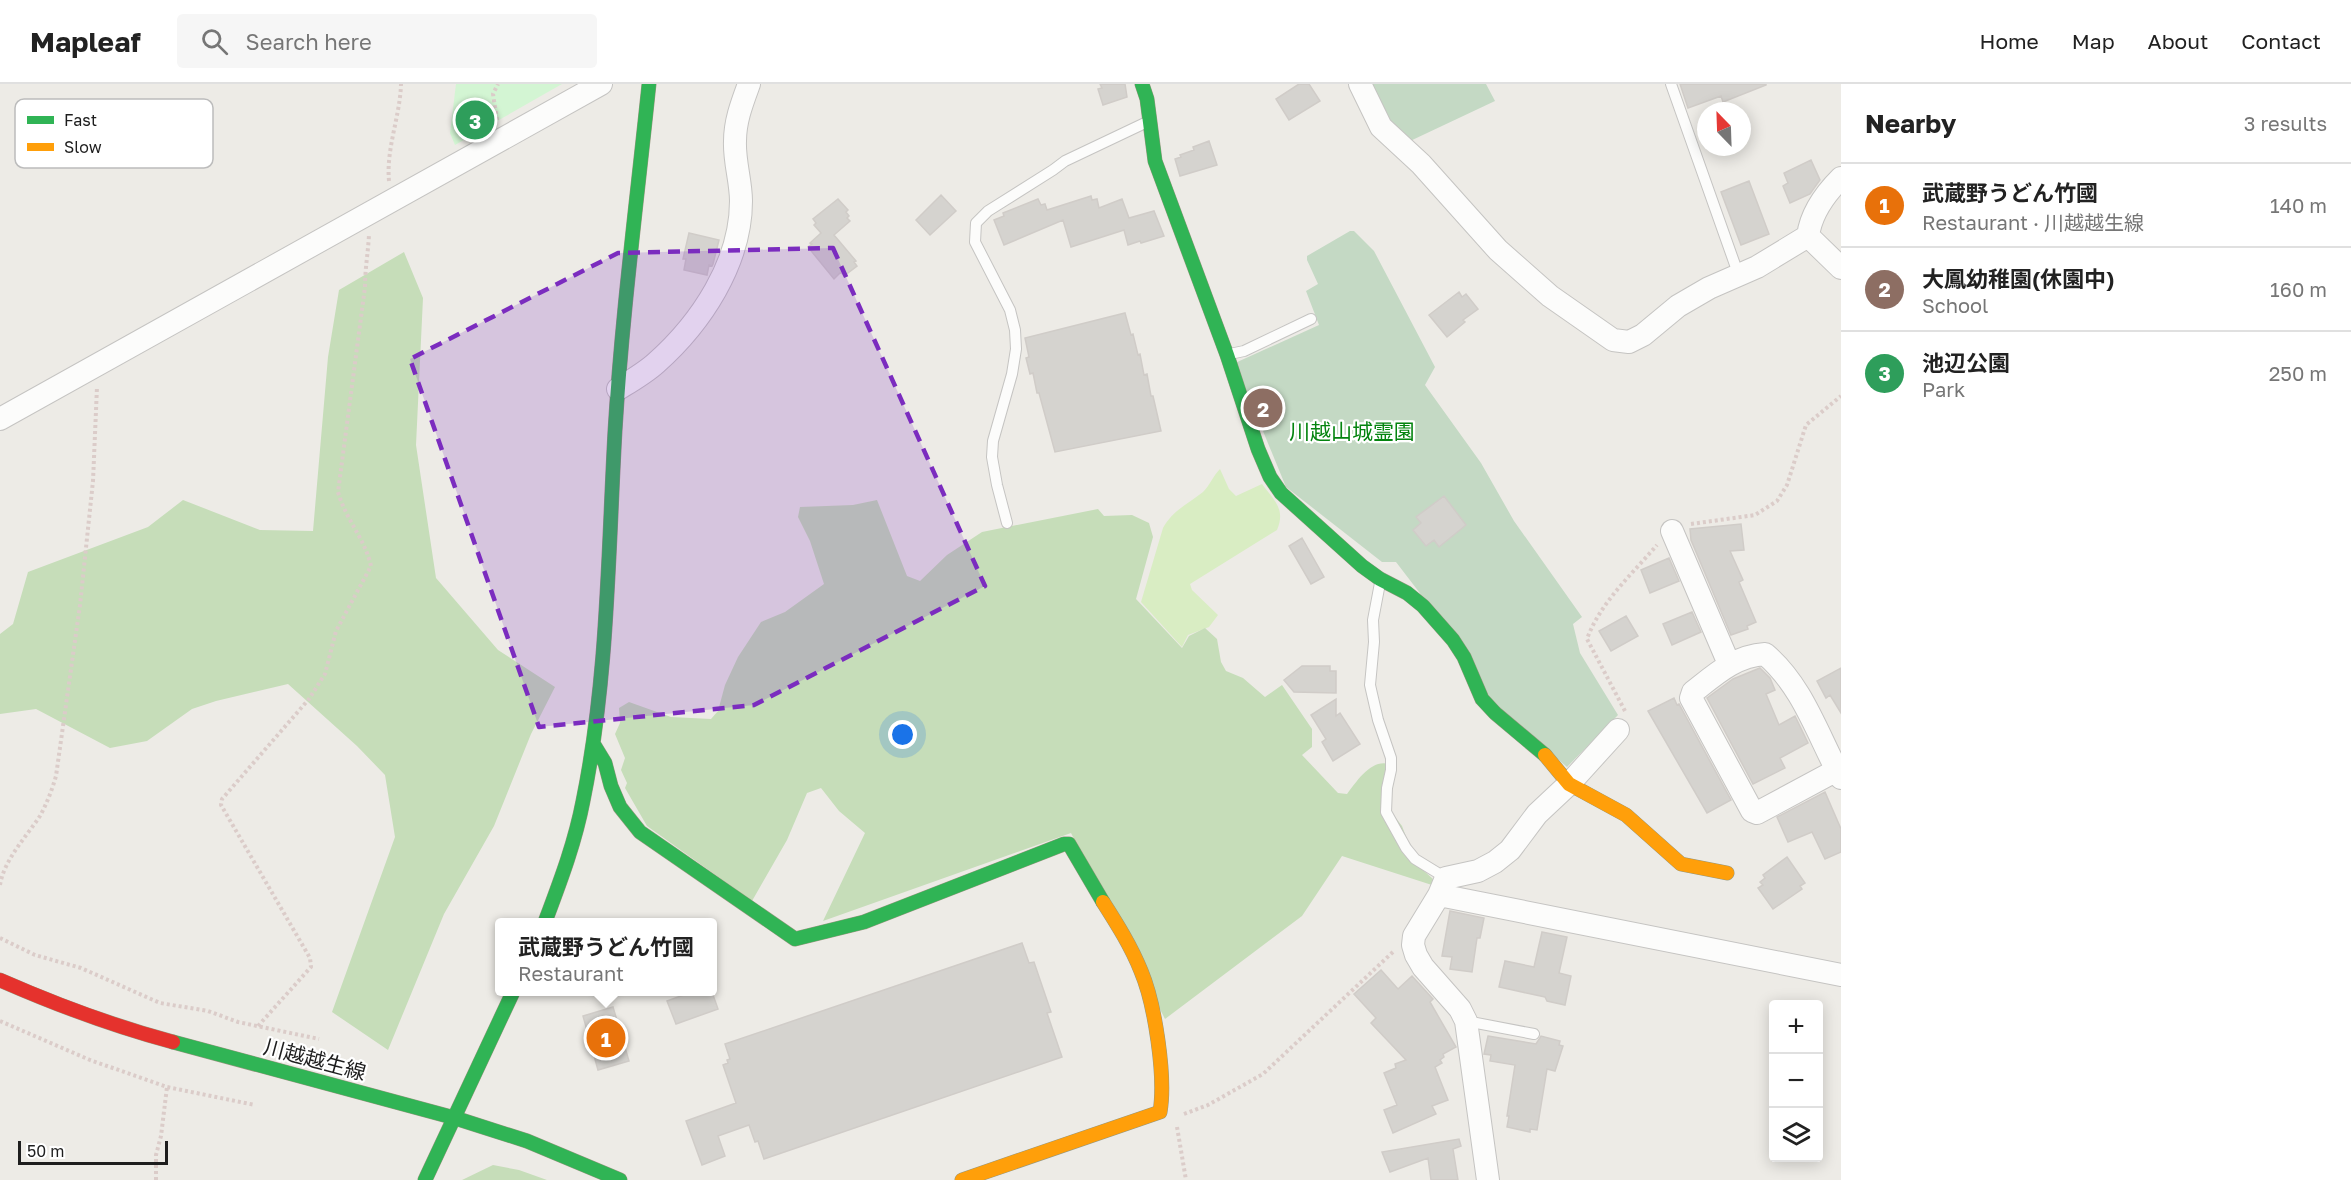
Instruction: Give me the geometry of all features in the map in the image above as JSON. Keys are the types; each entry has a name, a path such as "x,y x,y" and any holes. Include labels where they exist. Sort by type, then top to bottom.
{"street":[{"path":"0,418 601,84"},
{"path":"547,918 575,831 594,745 606,636 618,389 650,84"},
{"path":"618,389 655,363 678,339 696,319 728,269 737,236 741,201 734,143 737,114 749,84"},
{"path":"1142,84 1147,99 1148,122 1155,162 1270,477 1281,493 1362,566 1380,579 1407,593 1423,606 1453,640 1464,657 1482,699 1495,713 1546,756 1569,784 1626,815 1681,864 1727,873"},
{"path":"1360,84 1382,127 1421,164 1498,249 1550,296 1613,340 1629,342 1643,334 1678,306 1709,288 1739,277 1808,236 1816,211 1828,191 1841,178"},
{"path":"1808,236 1841,268"},
{"path":"1672,531 1729,664"},
{"path":"1766,654 1781,667 1806,709 1839,774 1757,813 1752,811 1691,698 1693,692 1729,664 1751,655 1766,654"},
{"path":"1488,1180 1466,1021 1460,1009 1423,967 1416,955 1414,936 1442,886 1495,862 1510,850 1537,814 1569,784 1618,730"},
{"path":"594,745 605,764 620,807 640,832 795,939 864,922 1069,844 1130,947 1142,973 1157,1035 1163,1095 1160,1112 962,1180"},
{"path":"1442,886 1841,975"},
{"name":"川越越生線","path":"0,980 120,1028 221,1057 455,1118 527,1141 620,1180"},
{"path":"425,1180 511,996"}],"lane":[{"path":"1671,84 1739,277"},
{"path":"1007,523 997,485 993,441 1012,374 1016,349 1015,330 1010,310 975,242 976,223 988,211 1065,160 1148,122"},
{"path":"1227,355 1244,351 1311,319"},
{"path":"1380,579 1373,620 1374,642 1370,684 1378,720 1391,758 1386,812 1406,848 1442,886"},
{"path":"1466,1021 1534,1034"}],"path":[{"path":"390,202 388,170 401,84"},
{"path":"498,84 493,94 501,141"},
{"path":"258,1026 311,967 310,958 220,805 309,699 325,674 336,632 371,566 368,555 344,512 338,492 365,287 365,269 369,258 370,213"},
{"path":"0,885 1,878 13,856 50,797 56,776 80,605 92,492 97,400 95,364"},
{"path":"1160,1112 1180,1115 1208,1105 1263,1074 1386,959 1414,936"},
{"path":"0,938 35,955 81,968 160,1003 208,1011 231,1020 320,1039"},
{"path":"0,1021 90,1060 167,1087 255,1105"},
{"path":"157,1180 156,1155 161,1136 167,1087"},
{"path":"1174,1114 1186,1180"}],"highlighted area":[{"path":"833,248 985,586 754,705 539,727 410,359 618,253"}],"green space":[{"path":"456,84 562,84 455,145 450,133"},
{"path":"1369,84 1486,84 1495,101 1408,142 1386,119"},
{"name":"川越山城霊園","path":"1350,231 1354,231 1374,251 1435,367 1425,385 1481,463 1514,521 1582,617 1573,624 1580,653 1618,715 1567,767 1496,706 1396,562 1382,562 1286,487 1235,363 1319,325 1306,291 1318,284 1307,256"},
{"path":"404,252 423,298 416,445 436,578 498,650 555,687 531,734 494,826 444,914 388,1050 332,1012 395,837 385,775 357,746 288,684 192,709 147,741 110,748 36,709 0,714 0,634 13,624 28,572 148,527 183,500 260,530 313,531 328,357 339,290"},
{"path":"1220,469 1229,489 1236,496 1262,484 1277,505 1279,523 1277,530 1190,584 1192,590 1218,615 1209,627 1188,635 1182,647 1141,602 1163,528 1176,512 1203,492"},
{"path":"877,500 907,576 920,581 947,555 982,532 1098,509 1104,516 1132,515 1149,523 1153,537 1136,599 1182,648 1189,636 1205,628 1217,639 1221,662 1226,671 1243,678 1265,697 1282,685 1312,729 1312,747 1302,755 1338,793 1347,794 1370,768 1382,763 1389,764 1385,792 1392,813 1402,826 1423,870 1433,879 1435,886 1342,856 1302,916 1165,1019 1071,833 823,921 865,833 839,811 821,788 807,793 787,840 752,901 647,826 625,788 627,783 621,770 625,758 615,734 620,723 619,708 629,702 671,717 711,719 718,711 725,685 738,657 761,622 785,612 824,584 810,541 798,517 800,507 853,505"},
{"path":"493,1165 519,1170 547,1180 462,1180"}],"building":[{"path":"1100,84 1125,84 1127,97 1103,105 1098,89 1102,88"},
{"path":"1299,84 1309,84 1320,101 1289,120 1276,99"},
{"path":"1680,84 1766,84 1723,102 1721,96 1704,102 1697,102 1697,105 1688,108"},
{"path":"1209,141 1217,165 1180,176 1175,159 1194,150 1193,147"},
{"path":"1811,160 1820,180 1810,194 1790,203 1783,186 1788,183 1784,173"},
{"path":"1749,181 1769,234 1741,245 1721,192"},
{"path":"941,195 956,211 930,235 916,220"},
{"path":"1091,196 1092,200 1097,199 1099,208 1122,199 1129,218 1154,211 1164,236 1128,245 1124,230 1071,247 1063,220 1004,245 994,220 1004,216 1003,213 1038,199 1041,205 1045,204 1047,210"},
{"path":"838,199 848,210 847,218 850,221 834,235 856,261 854,262 857,266 844,276 841,272 834,279 808,247 821,233 814,225 816,223 813,219"},
{"path":"689,233 719,240 713,264 709,265 707,275 684,270 686,259 683,259"},
{"path":"1459,292 1462,297 1466,294 1478,309 1463,320 1465,322 1447,337 1429,315"},
{"path":"1125,313 1138,355 1140,354 1144,375 1147,374 1161,431 1055,452 1033,373 1030,374 1025,338"},
{"path":"1444,496 1466,525 1439,547 1434,540 1426,546 1413,530 1421,523 1416,517"},
{"path":"1741,524 1744,550 1730,551 1743,580 1739,582 1756,622 1747,626 1748,629 1731,635 1691,540 1690,529"},
{"path":"1302,538 1324,577 1311,584 1289,546"},
{"path":"1669,558 1679,581 1650,593 1641,570"},
{"path":"1692,612 1701,632 1672,645 1663,624"},
{"path":"1626,616 1638,636 1611,651 1599,631"},
{"path":"1302,666 1330,666 1330,671 1336,671 1336,693 1294,692 1284,680"},
{"path":"1760,668 1770,678 1775,690 1766,694 1779,725 1795,716 1808,743 1780,758 1785,768 1753,784 1707,698 1733,679"},
{"path":"1841,668 1841,713 1830,695 1826,698 1817,681"},
{"path":"1674,698 1731,800 1707,813 1648,711"},
{"path":"1336,699 1336,716 1340,713 1360,744 1333,761 1322,742 1326,739 1311,715"},
{"path":"1825,792 1841,829 1841,852 1825,859 1812,832 1788,842 1777,817"},
{"path":"1787,857 1805,883 1800,886 1802,889 1773,909 1758,888 1763,885 1760,882 1765,878 1763,875"},
{"path":"1450,911 1484,918 1480,938 1477,938 1472,972 1450,969 1452,957 1442,956"},
{"path":"1542,932 1567,937 1559,973 1571,976 1565,1005 1547,1001 1545,997 1499,987 1505,961 1534,967"},
{"path":"1022,943 1029,963 1034,962 1051,1012 1047,1013 1062,1057 764,1159 749,1125 718,1136 725,1156 702,1165 686,1121 736,1103 723,1065 730,1059 725,1044"},
{"path":"1381,970 1398,989 1412,976 1433,999 1430,1002 1456,1047 1443,1054 1444,1057 1440,1060 1442,1063 1435,1067 1448,1100 1432,1106 1436,1114 1393,1133 1384,1110 1397,1105 1384,1073 1396,1068 1395,1064 1406,1060 1371,1023 1376,1018 1354,994"},
{"path":"681,996 713,996 718,1009 676,1024 667,1001"},
{"path":"613,1007 629,1061 598,1070 583,1016"},
{"path":"1488,1036 1536,1044 1541,1036 1560,1041 1559,1045 1563,1046 1555,1071 1547,1069 1537,1130 1530,1129 1530,1132 1507,1127 1515,1065 1490,1061 1491,1055 1484,1054"},
{"path":"1459,1139 1461,1146 1453,1149 1458,1180 1431,1180 1428,1158 1390,1172 1382,1152"}],"traffic: fast":[{"path":"546,918 567,862 580,817 598,709 606,617 618,388 649,84"},
{"path":"1142,84 1147,99 1155,161 1270,477 1281,493 1362,566 1380,579 1407,593 1423,606 1453,640 1464,657 1482,699 1495,713 1545,755"},
{"path":"594,745 605,763 620,807 640,832 795,939 864,922 1064,844 1069,844 1103,902"},
{"path":"425,1180 511,996"},
{"path":"173,1042 455,1118 527,1141 620,1180"}],"traffic: slow":[{"path":"1545,755 1569,784 1626,815 1681,864 1727,873"},
{"path":"962,1180 1160,1112 1162,1080 1151,1002 1133,953 1103,902"}],"traffic: jam":[{"path":"0,980 85,1014 173,1042"}],"place":[{"name":"池辺公園","path":"475,120"},
{"name":"大鳳幼稚園(休園中)","path":"1263,408"},
{"name":"武蔵野うどん竹國","path":"606,1038"}]}
